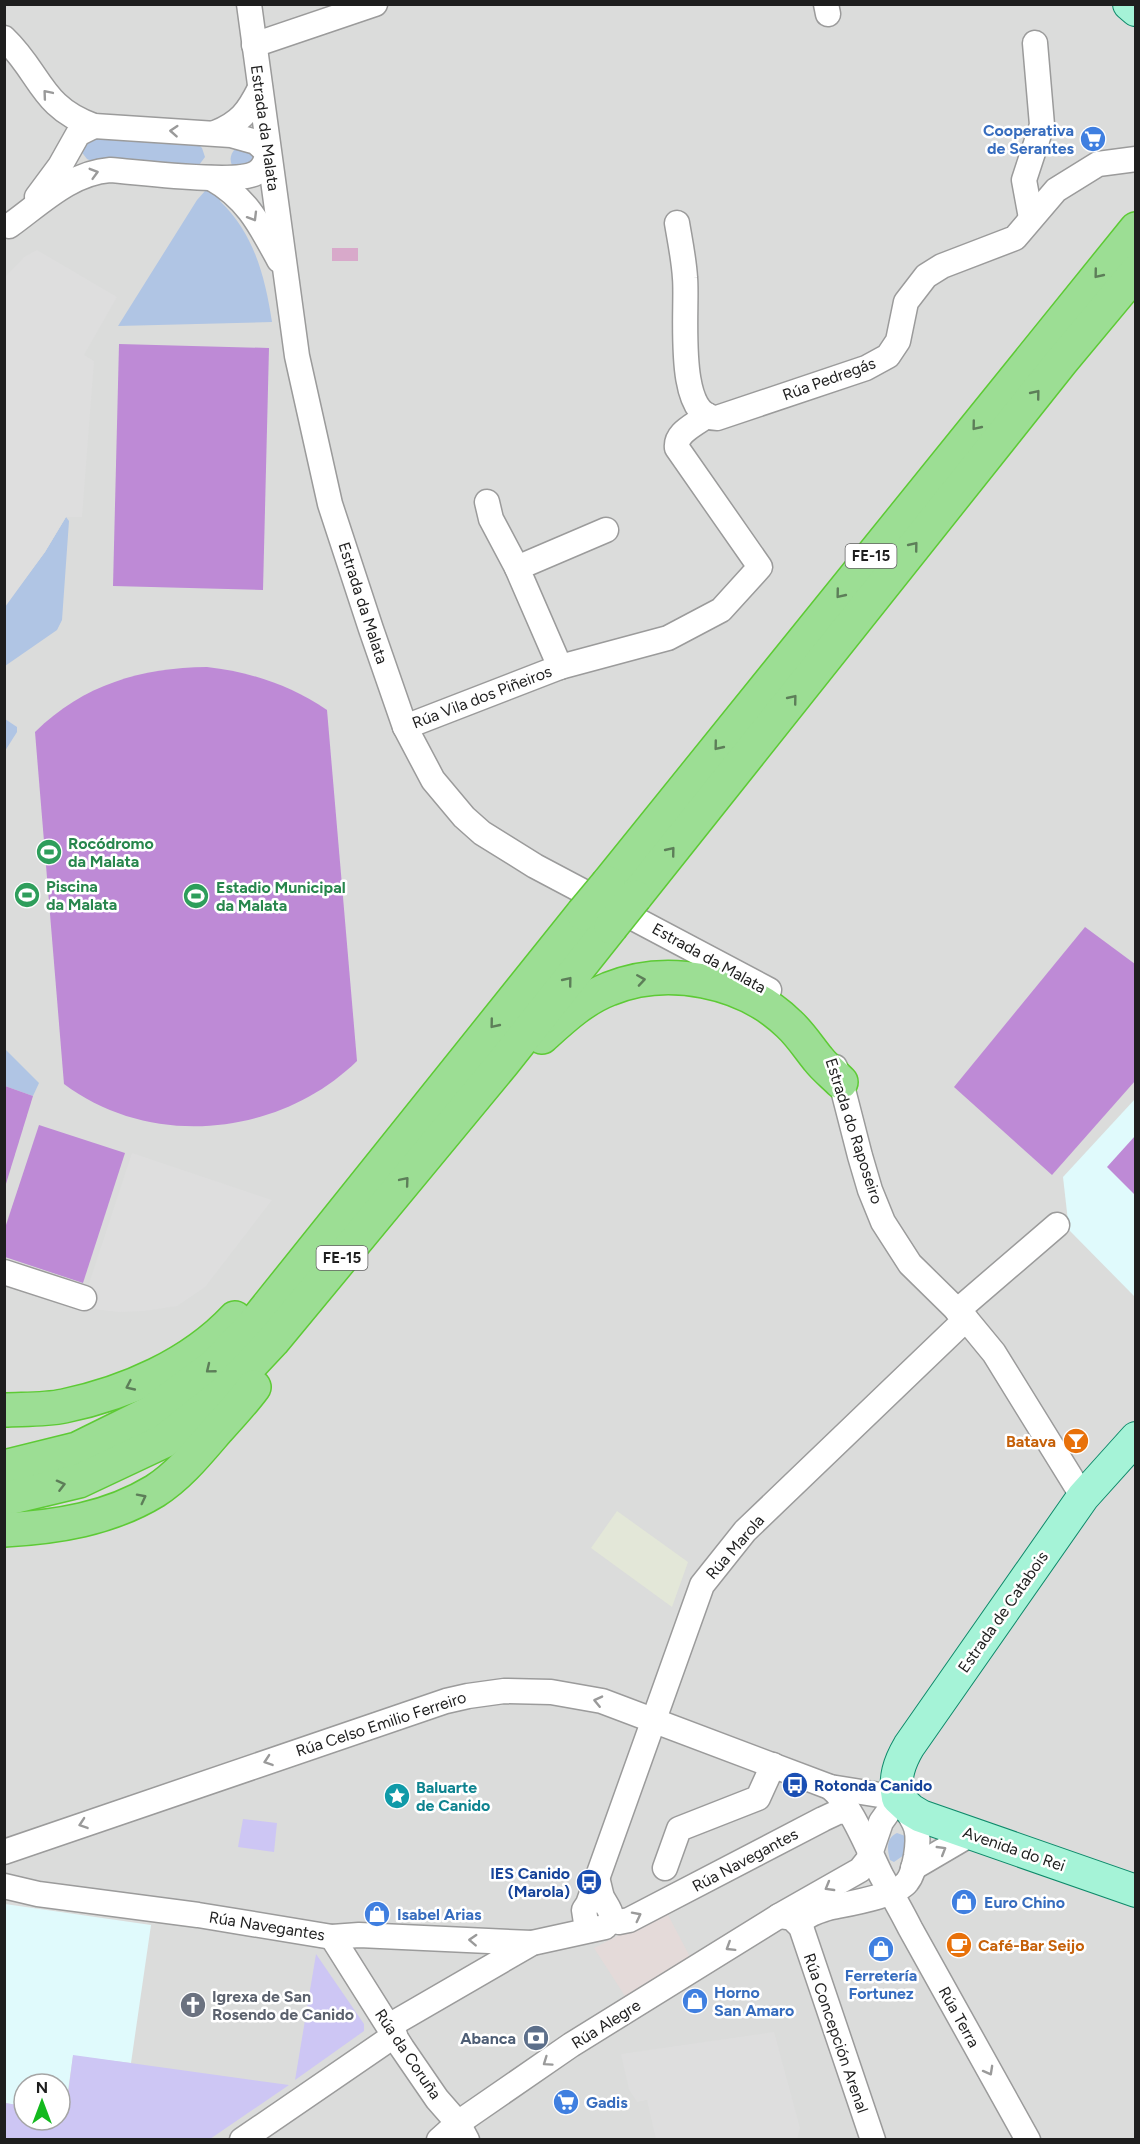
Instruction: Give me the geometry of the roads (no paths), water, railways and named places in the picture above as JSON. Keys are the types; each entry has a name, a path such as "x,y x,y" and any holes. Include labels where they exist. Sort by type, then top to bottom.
{"highway":[{"name":"FE-15","path":"4,1499 79,1481 164,1441 225,1392 273,1341 611,927 621,890 1136,229"},
{"name":"FE-15","path":"4,1467 77,1449 152,1412 214,1366 252,1326 336,1218 583,913 621,890 1136,272"},
{"path":"502,1063 542,1037 572,1010 608,989 635,980 662,977 714,983 742,992 789,1024 841,1082"},
{"path":"4,1410 62,1406 120,1391 168,1368 218,1336 312,1236 336,1218"},
{"path":"4,1530 48,1528 86,1520 122,1508 156,1490 192,1459 252,1391 345,1269 374,1218"}],"main road":[{"path":"1129,4 1136,10"},
{"name":"Estrada de Catabois","path":"898,1798 896,1779 909,1746 1083,1497 1136,1438"},
{"name":"Avenida do Rei","path":"898,1798 921,1816 1133,1893"}],"street":[{"name":"Estrada da Malata","path":"249,4 299,368 330,504 405,728 433,780 464,817 482,833 536,866 786,1001"},
{"path":"254,45 375,4"},
{"path":"4,38 25,62 40,87 60,109 79,120 94,126 239,136 256,142 268,153 264,164 255,174 237,178 97,171 70,182 7,228"},
{"path":"1031,218 1024,180 1042,124 1035,43"},
{"path":"215,133 240,119 250,109 260,88"},
{"path":"7,228 52,178 78,134 94,126"},
{"name":"Rúa Pedregás","path":"707,415 710,418 717,418 866,368 888,356 898,341 906,302 926,276 942,266 1015,238 1056,190 1098,164 1136,159"},
{"path":"211,178 238,195 247,206 284,269"},
{"path":"677,223 686,279 685,366 696,407 707,415"},
{"name":"Rúa Vila dos Piñeiros","path":"405,728 560,668 668,638 721,610 760,567 677,448 676,441 679,436 707,415"},
{"name":"Rúa Vila dos Piñeiros","path":"487,502 491,519 517,568 560,668"},
{"path":"517,568 606,530"},
{"name":"Estrada do Raposeiro","path":"786,1001 822,1039 841,1082 870,1190 883,1222 910,1264 961,1315 994,1353 1083,1497"},
{"name":"Rúa Marola","path":"596,1914 597,1878 702,1585 745,1531 961,1315 1057,1225"},
{"path":"4,1272 84,1298"},
{"name":"Rúa Celso Emilio Ferreiro","path":"4,1852 335,1738 468,1696 504,1691 550,1692 602,1701 830,1787 898,1798"},
{"path":"665,1868 679,1829 758,1798 773,1765"},
{"path":"830,1787 848,1811 872,1851"},
{"path":"779,1916 792,1918 801,1927 803,1920 814,1912 892,1893 907,1882 913,1868 918,1832 916,1824 898,1798 881,1822 872,1851"},
{"name":"Rúa Navegantes","path":"395,2036 540,1941 596,1914 619,1922 629,1920 823,1819 838,1812 848,1811"},
{"path":"913,1868 972,1834"},
{"name":"Rúa Terra","path":"872,1851 882,1876 915,1938 1028,2139"},
{"name":"Rúa Alegre","path":"439,2139 462,2131 571,2046 779,1916 860,1870 872,1851"},
{"name":"Rúa Navegantes","path":"4,1886 38,1894 198,1915 332,1937 359,1935 540,1941"},
{"name":"Rúa Concepción Arenal","path":"801,1927 873,2139"},
{"name":"Rúa da Coruña","path":"332,1937 437,2099 462,2131"},
{"path":"242,2139 395,2036"},
{"path":"269,2139 395,2036"}],"place":[{"name":"Cooperativa de Serantes","path":"1093,139"},
{"name":"Rocódromo da Malata","path":"49,852"},
{"name":"Piscina da Malata","path":"27,895"},
{"name":"Estadio Municipal da Malata","path":"196,896"},
{"name":"Batava","path":"1076,1441"},
{"name":"Rotonda Canido","path":"795,1785"},
{"name":"Baluarte de Canido","path":"397,1796"},
{"name":"IES Canido (Marola)","path":"589,1882"},
{"name":"Euro Chino","path":"964,1902"},
{"name":"Isabel Arias","path":"377,1914"},
{"name":"Café-Bar Seijo","path":"959,1945"},
{"name":"Ferretería Fortunez","path":"881,1949"},
{"name":"Horno San Amaro","path":"695,2001"},
{"name":"Igrexa de San Rosendo de Canido","path":"193,2005"},
{"name":"Abanca","path":"536,2038"},
{"name":"Gadis","path":"566,2102"}]}
